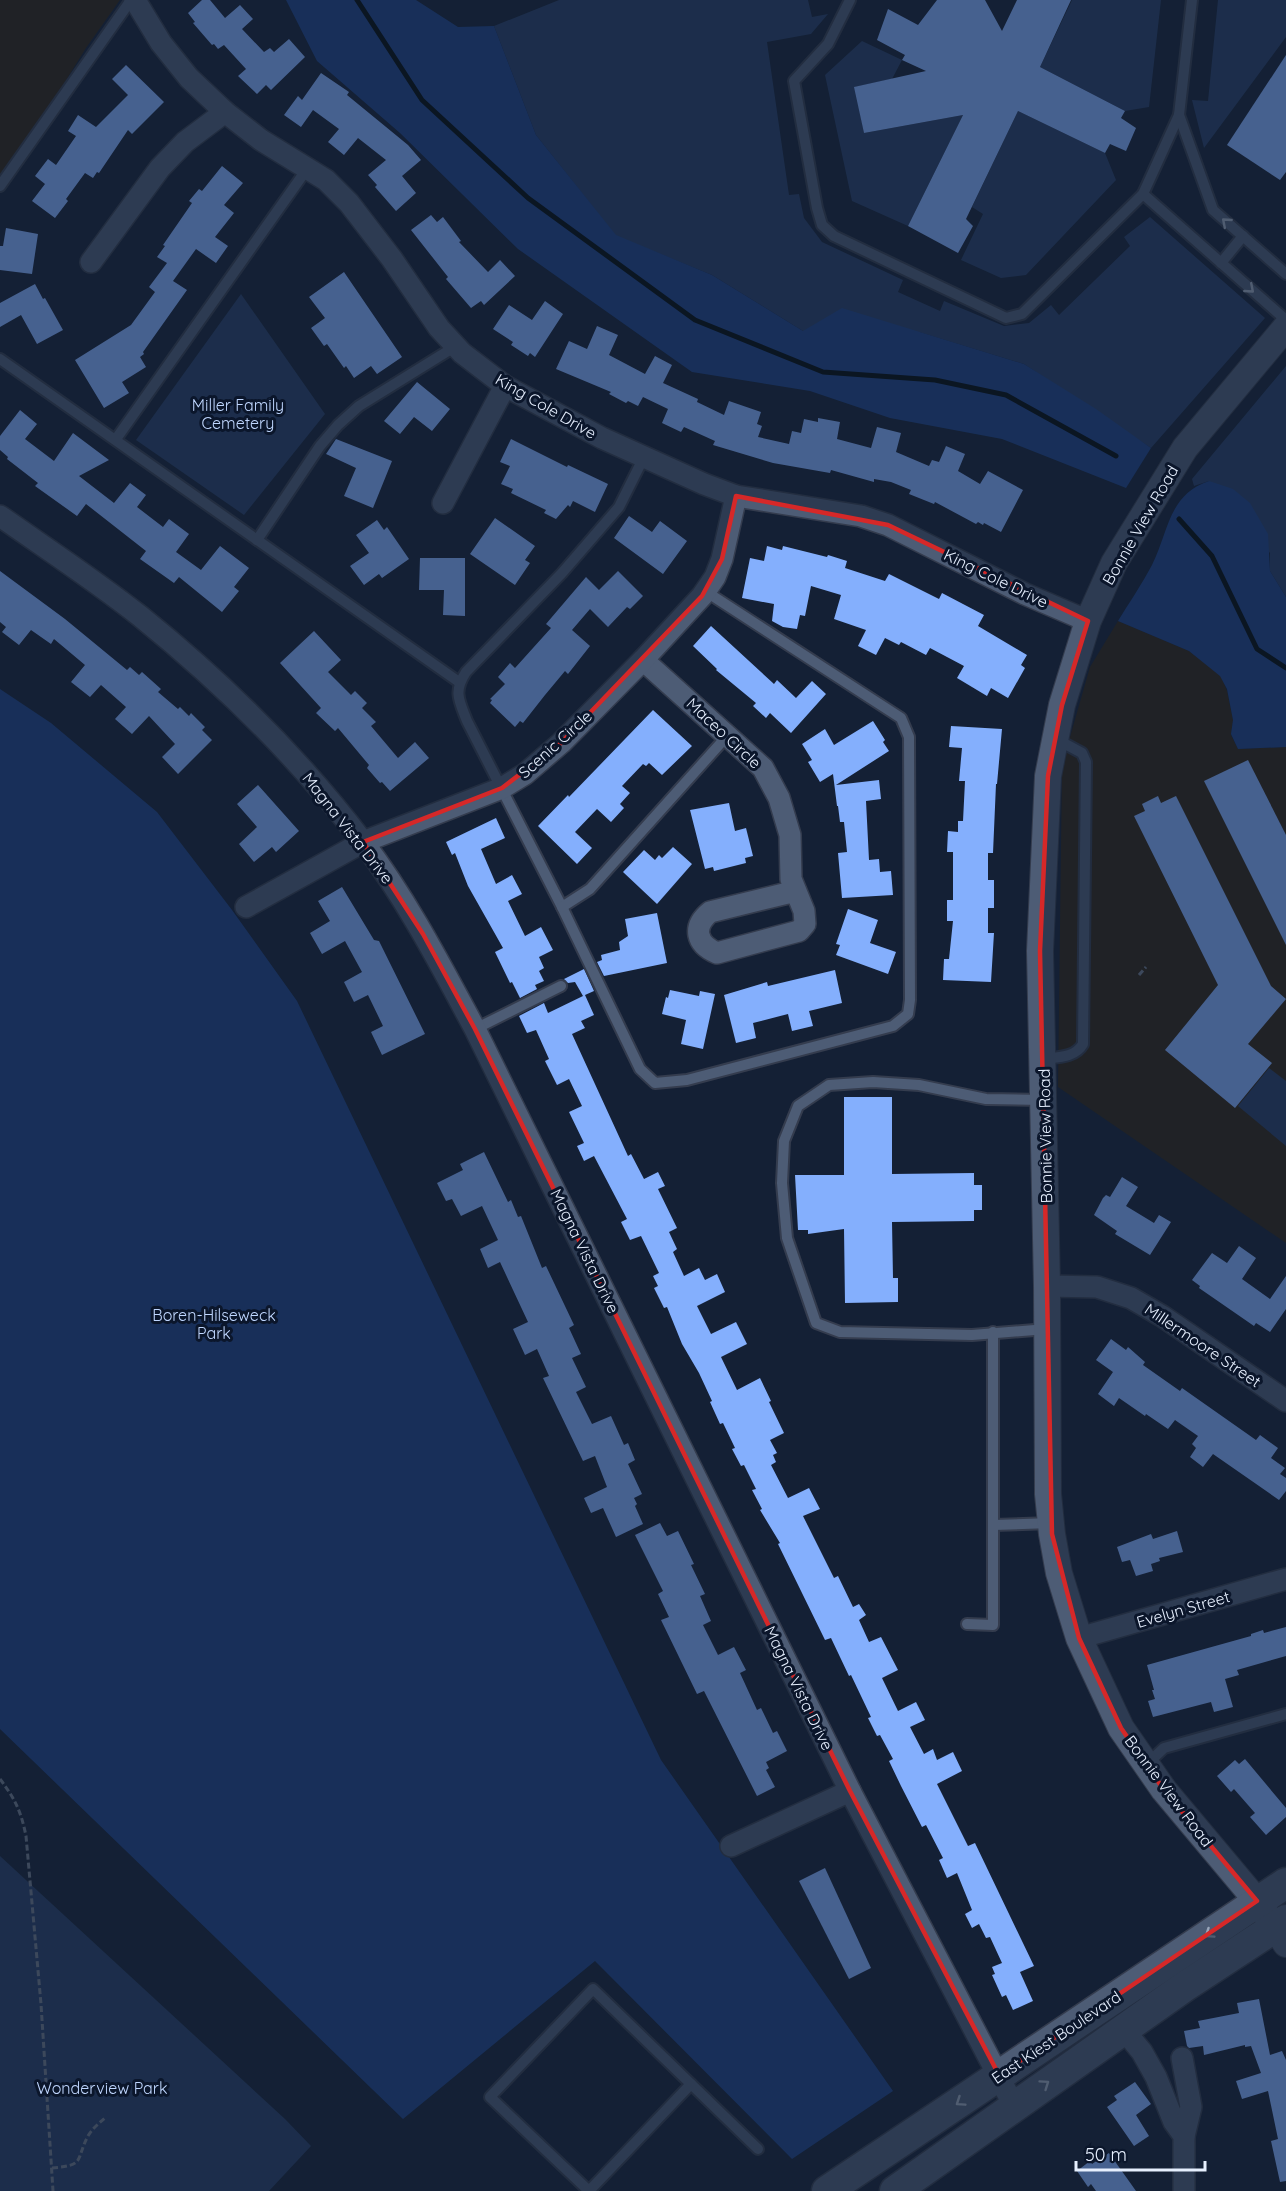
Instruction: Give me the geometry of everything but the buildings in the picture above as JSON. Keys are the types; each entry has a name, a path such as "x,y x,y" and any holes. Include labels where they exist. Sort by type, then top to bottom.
{"main road":[{"name":"East Kiest Boulevard","path":"827,2191 1286,1883"},
{"name":"East Kiest Boulevard","path":"895,2191 1184,1987 1282,1930"}],"street":[{"name":"King Cole Drive","path":"133,0 170,55 189,78 225,112 261,140 326,180 350,203 440,328 456,346 505,386 602,438 736,496 861,516 888,525 1025,594 1088,621"},
{"path":"91,262 160,168 185,142 225,112"},
{"name":"Bonnie View Road","path":"1282,1930 1191,1824 1145,1765 1110,1707 1079,1638 1059,1573 1048,1494 1041,940 1048,776 1062,705 1088,621 1114,563 1185,448 1286,327"},
{"path":"443,503 505,386"},
{"name":"Scenic Circle","path":"246,907 363,843 502,788 525,774 561,743 643,660 705,591 715,577 722,559 736,496"},
{"name":"Magna Vista Drive","path":"0,516 139,615 231,695 290,754 363,843 423,934 475,1029 850,1791 1014,2106"},
{"name":"Maceo Circle","path":"643,660 763,768 778,798 790,835 792,879 804,911 805,924 799,931 717,953 706,948 700,940 699,929 702,919 710,912 796,891"},
{"name":"Millermoore Street","path":"1047,1286 1097,1287 1131,1298 1162,1316 1286,1401"},
{"name":"Evelyn Street","path":"1079,1638 1286,1579"},
{"path":"731,1846 850,1791"},
{"path":"1124,2030 1142,2052 1156,2077 1174,2122 1184,2136"},
{"path":"1182,2058 1191,2107 1184,2136 1184,2191"}],"lane":[{"path":"0,186 133,0"},
{"path":"850,0 828,44 794,81 822,225 834,236 1006,318 1022,314 1143,194 1179,115 1192,0"},
{"path":"1179,115 1213,210 1286,274"},
{"path":"116,439 307,169"},
{"path":"1143,194 1286,320"},
{"path":"1221,263 1243,236"},
{"path":"257,540 320,446 338,425 359,406 456,346"},
{"path":"0,359 459,682"},
{"path":"644,457 619,507 562,573 466,672 459,682 458,697 640,1069 655,1083 687,1080 893,1026 908,1014 910,1000 909,737 901,718 705,591"},
{"path":"562,907 590,889 728,735"},
{"path":"1043,1059 1071,1055 1083,1044 1086,762 1082,753 1056,739"},
{"path":"475,1029 561,986"},
{"path":"1044,1100 986,1099 919,1085 873,1082 829,1085 798,1106 784,1141 783,1183 787,1238 816,1323 840,1332 972,1335 1047,1329"},
{"path":"967,1624 993,1625 993,1332"},
{"path":"993,1525 1051,1523"},
{"path":"1145,1765 1164,1748 1286,1714"},
{"path":"691,2084 589,2191 490,2097 593,1989 691,2084 758,2149"}],"path":[{"path":"1139,975 1146,966"},
{"path":"0,1779 22,1813 26,1836 41,2004 53,2191"},
{"path":"52,2168 66,2167 76,2163 83,2152 87,2138 105,2118"}],"highlighted area":[{"path":"736,496 888,525 1088,621 1062,705 1048,776 1040,951 1052,1534 1079,1638 1121,1728 1164,1790 1257,1901 999,2075 850,1791 475,1029 423,934 363,842 502,788 561,743 702,596 722,559"}],"shaded area":[{"path":"0,0 120,0 86,48 0,187"},
{"path":"1118,621 1189,651 1221,676 1227,691 1233,720 1231,735 1238,749 1286,747 1286,1243 1058,1087 1062,765 1090,667"}],"green space":[{"path":"286,0 416,0 458,27 494,26 536,135 616,235 712,275 803,331 842,308 1024,364 1096,409 1151,448 1126,488 1002,439 890,418 810,391 692,372 518,249 400,133 317,61"},
{"path":"559,0 808,0 812,17 828,14 811,34 767,42 789,195 799,194 804,218 822,242 903,280 898,292 940,311 944,301 1004,326 1029,323 1051,305 1059,315 1130,246 1124,237 1150,217 1265,318 1151,448 1024,364 919,332 803,331 712,275 616,236 536,135 494,26"},
{"path":"1072,0 1161,0 1149,107 1125,111 1040,67"},
{"path":"1218,0 1286,0 1286,37 1204,148 1192,100 1208,101"},
{"path":"862,41 902,60 892,79 855,87 864,133 963,115 908,226 852,201 825,75"},
{"path":"1018,111 1105,153 1116,180 1026,275 1001,278 961,260 983,214 972,207"},
{"name":"Miller Family Cemetery","path":"241,294 325,414 244,515 136,440"},
{"path":"1286,366 1286,597 1270,571 1270,553 1209,481 1194,486 1192,479"},
{"path":"1209,481 1233,489 1250,503 1268,534 1270,571 1286,597 1286,747 1238,749 1231,734 1233,720 1227,689 1220,676 1189,651 1118,621 1152,565 1177,505 1195,487"},
{"name":"Boren-Hilseweck Park","path":"0,689 51,723 157,812 232,910 297,1001 661,1760 893,2091 792,2159 595,1961 403,2119 0,1729"},
{"path":"1269,1068 1286,1081 1286,1146 1238,1106"},
{"name":"Wonderview Park","path":"0,1856 285,2119 311,2146 269,2191 0,2191"}],"waterway":[{"path":"357,0 422,100 528,198 695,320 823,372 935,380 1006,395 1116,456"},
{"path":"1179,519 1212,556 1257,649 1286,668"}]}
